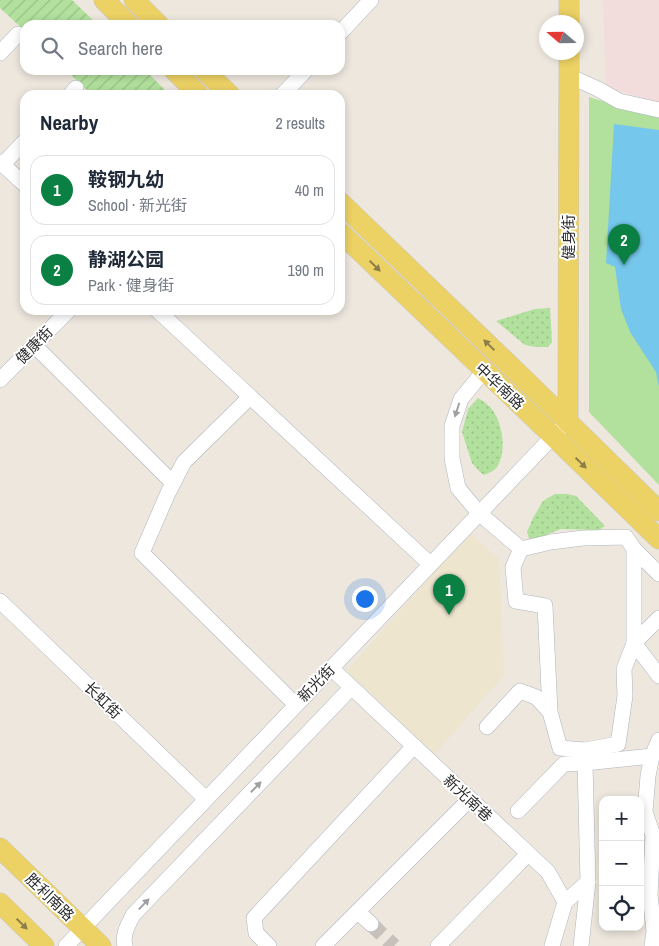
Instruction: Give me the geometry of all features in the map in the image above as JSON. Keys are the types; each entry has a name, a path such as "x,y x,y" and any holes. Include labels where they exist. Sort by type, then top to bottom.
{"main road":[{"path":"104,0 124,20"},
{"path":"134,0 154,20"},
{"path":"569,0 569,15"},
{"name":"健身街","path":"568,422 569,60"},
{"path":"179,75 194,90"},
{"path":"209,75 225,90"},
{"name":"中华南路","path":"345,207 659,511"},
{"name":"中华南路","path":"345,237 659,539"},
{"name":"胜利南路","path":"0,848 101,946"},
{"path":"0,903 44,946"}],"street":[{"path":"345,28 371,0"},
{"path":"0,53 18,34"},
{"path":"287,90 301,75"},
{"path":"569,76 619,101 659,110"},
{"path":"20,146 1,163 20,180"},
{"name":"健康街","path":"2,376 64,315"},
{"path":"162,315 430,564"},
{"path":"34,345 173,483"},
{"path":"484,371 461,399 452,426 452,458 458,488 479,513 521,549"},
{"path":"250,397 184,462 168,493 142,553 296,705"},
{"name":"新光街","path":"66,946 568,422"},
{"path":"521,549 583,538 626,537 634,549 659,574"},
{"path":"521,549 513,567 516,601 544,606 550,712 560,748 585,750 618,744 625,696 624,669 634,643 634,549"},
{"name":"长虹街","path":"0,601 206,799"},
{"path":"634,643 659,618"},
{"path":"634,643 659,676"},
{"name":"新光南巷","path":"331,668 548,872 565,902"},
{"path":"125,946 123,940 127,926 134,915 351,688"},
{"path":"487,727 520,691 536,697 550,712"},
{"path":"655,936 650,895 653,835 645,812 648,776 652,756 659,740"},
{"path":"269,946 256,933 254,918 414,746"},
{"path":"518,812 564,764 652,756"},
{"path":"581,946 588,882 585,763"},
{"path":"323,946 470,799"},
{"path":"438,946 528,854"},
{"path":"552,946 565,902 588,882"},
{"path":"358,912 371,924"}],"shaded area":[{"path":"603,0 659,0 659,103 606,87"},
{"path":"469,533 499,559 504,675 435,754 347,671"}],"green space":[{"path":"0,0 72,0 93,20 20,20 20,26 0,8"},
{"path":"71,75 150,75 165,90 87,90"},
{"path":"589,97 659,118 659,485 589,412"},
{"path":"550,308 552,342 548,347 525,345 496,321 535,309"},
{"path":"478,398 493,410 500,426 503,444 497,467 484,475 472,463 462,432 468,409"},
{"path":"555,494 576,496 605,526 599,530 561,529 548,534 536,543 530,541 527,532 533,518 543,501"}],"water":[{"path":"614,124 659,130 659,387 656,372 630,332 621,309 615,267 606,263"}],"tunnel":[{"path":"371,924 394,946"}],"place":[{"name":"静湖公园","path":"624,265"},
{"name":"鞍钢九幼","path":"449,615"}]}
